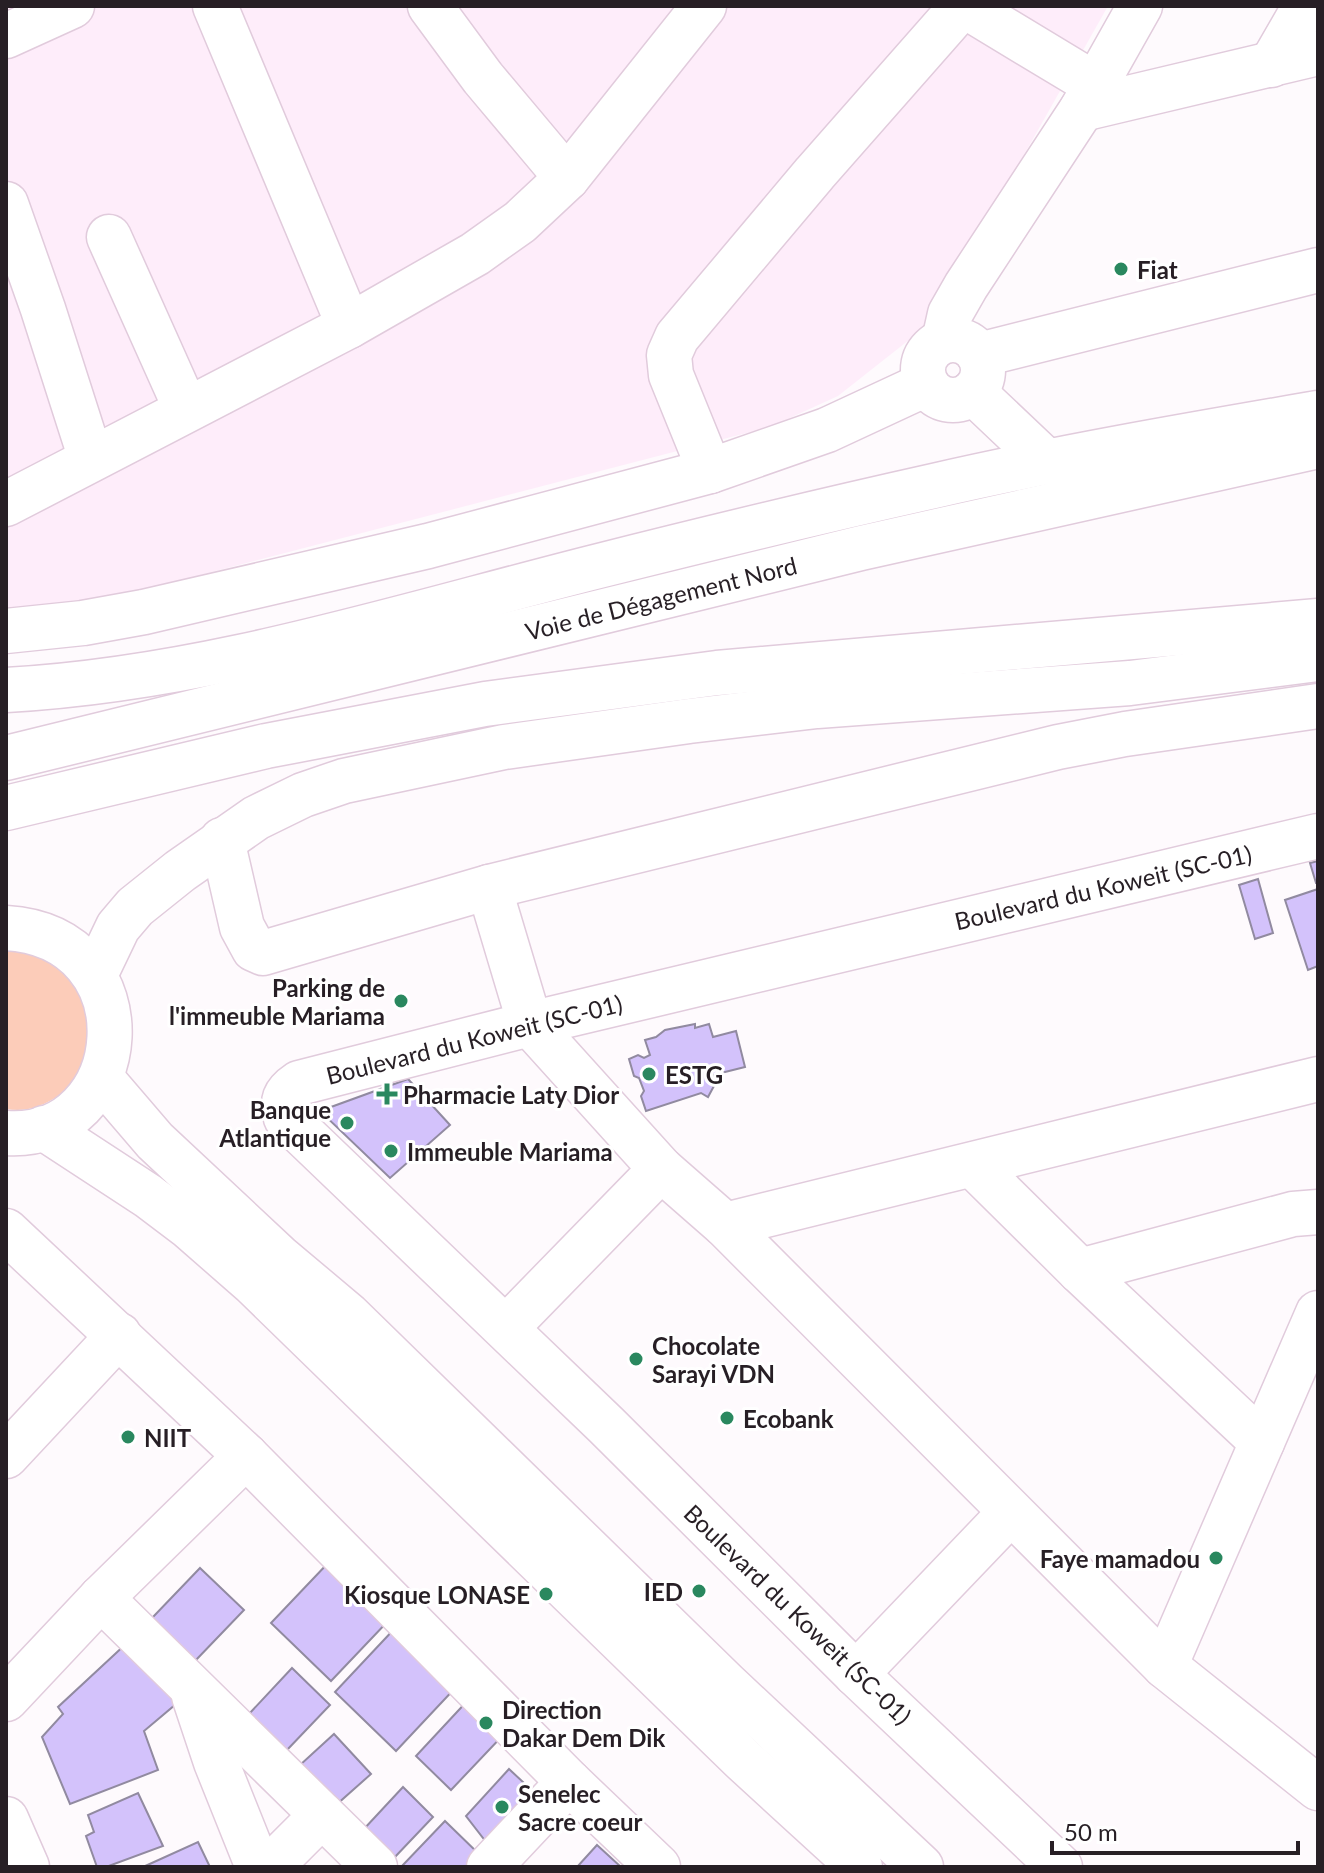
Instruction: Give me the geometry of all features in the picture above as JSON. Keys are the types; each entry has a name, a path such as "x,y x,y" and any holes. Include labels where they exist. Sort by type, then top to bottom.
{"main road":[{"path":"6,36 72,6"},
{"path":"215,6 349,326"},
{"path":"430,6 483,78 567,178"},
{"path":"6,504 349,326 475,254 520,222 567,178 704,6"},
{"path":"710,471 671,375 669,355 677,337 815,173 964,6 1089,97 1271,65 1318,53"},
{"path":"1050,484 965,363 950,314 1089,97 1140,6"},
{"path":"1271,65 1305,6"},
{"path":"6,204 91,459"},
{"path":"109,237 186,409"},
{"path":"6,631 83,623 144,612 428,546 710,471 827,430 926,384 923,371 925,358 932,347 965,363 1318,270"},
{"path":"6,690 57,687 117,678 336,635 599,566 936,485 1050,484 1318,413"},
{"name":"Voie de Dégagement Nord","path":"6,758 861,548 1050,484 1318,446"},
{"path":"6,808 266,746 485,704 717,673 1318,621"},
{"path":"95,975 118,927 135,907 222,840 256,818 344,781 449,756 504,747 817,706 1130,683 1318,659"},
{"path":"222,840 242,927 254,949 263,953 489,887 1058,747 1125,734 1318,706"},
{"name":"Boulevard du Koweit (SC-01)","path":"1060,1867 856,1674 506,1328 286,1118 282,1105 287,1091 299,1083 530,1024 1318,836"},
{"path":"489,887 530,1024 661,1169 725,1225 1165,1666 1318,1788"},
{"path":"6,928 33,931 57,940 78,955 95,975 109,1008 111,1043 101,1078 77,1108 25,1130"},
{"path":"101,1078 174,1159 279,1257 348,1315 725,1683 921,1867"},
{"path":"725,1225 1318,1079"},
{"path":"25,1130 148,1196 189,1227 342,1367 742,1759 857,1866"},
{"path":"973,1165 1080,1271 1262,1442"},
{"path":"506,1328 661,1169"},
{"path":"1080,1271 1293,1214 1318,1212"},
{"path":"6,1231 246,1456 569,1782 658,1867"},
{"path":"1165,1666 1318,1313"},
{"path":"6,1456 119,1335"},
{"path":"6,1699 101,1598 246,1456"},
{"path":"856,1674 1010,1513"},
{"path":"101,1598 375,1867"},
{"path":"192,1690 216,1762 258,1867"},
{"path":"489,1867 569,1782"},
{"path":"270,1867 322,1815"},
{"path":"6,1819 27,1867"}],"shaded area":[{"path":"6,6 1108,6 928,325 838,396 770,427 31,619 6,618"},
{"path":"6,943 36,944 99,1007 85,1076 49,1102 29,1109 6,1109"}],"building":[{"path":"1318,861 1318,883 1316,883 1310,863"},
{"path":"1258,879 1273,933 1255,939 1239,885"},
{"path":"1318,889 1318,966 1308,970 1285,900"},
{"path":"695,1024 695,1028 709,1024 713,1037 736,1031 745,1067 713,1075 715,1084 708,1097 701,1093 646,1111 641,1096 644,1091 639,1078 634,1076 629,1059 650,1055 645,1040 665,1030"},
{"name":"Immeuble Mariama","path":"408,1079 450,1125 390,1178 320,1111"},
{"path":"330,1561 390,1619 331,1681 271,1623"},
{"path":"200,1568 244,1610 195,1661 152,1618"},
{"path":"397,1626 458,1685 396,1751 335,1692"},
{"path":"128,1642 176,1704 144,1731 158,1770 70,1804 42,1737 63,1714 58,1707"},
{"path":"292,1668 330,1705 286,1751 248,1715"},
{"path":"470,1698 506,1732 451,1790 416,1756"},
{"path":"334,1734 371,1774 336,1805 300,1765"},
{"name":"Senelec Sacre coeur","path":"509,1769 539,1797 490,1847 466,1816"},
{"path":"403,1787 433,1817 393,1859 363,1830"},
{"path":"138,1793 163,1846 106,1867 97,1867 86,1836 94,1832 88,1815"},
{"path":"445,1821 481,1856 470,1867 401,1867"},
{"path":"198,1842 210,1867 143,1867"},
{"path":"597,1845 621,1867 577,1867"}],"place":[{"name":"Fiat","path":"1121,269"},
{"name":"Parking de l'immeuble Mariama","path":"401,1001"},
{"name":"ESTG","path":"649,1074"},
{"name":"Pharmacie Laty Dior","path":"387,1094"},
{"name":"Banque Atlantique","path":"347,1123"},
{"name":"Immeuble Mariama","path":"391,1151"},
{"name":"Chocolate Sarayi VDN","path":"636,1359"},
{"name":"Ecobank","path":"727,1418"},
{"name":"NIIT","path":"128,1437"},
{"name":"Faye mamadou","path":"1216,1558"},
{"name":"IED","path":"699,1591"},
{"name":"Kiosque LONASE","path":"546,1594"},
{"name":"Direction Dakar Dem Dik","path":"486,1723"},
{"name":"Senelec Sacre coeur","path":"502,1807"}]}
